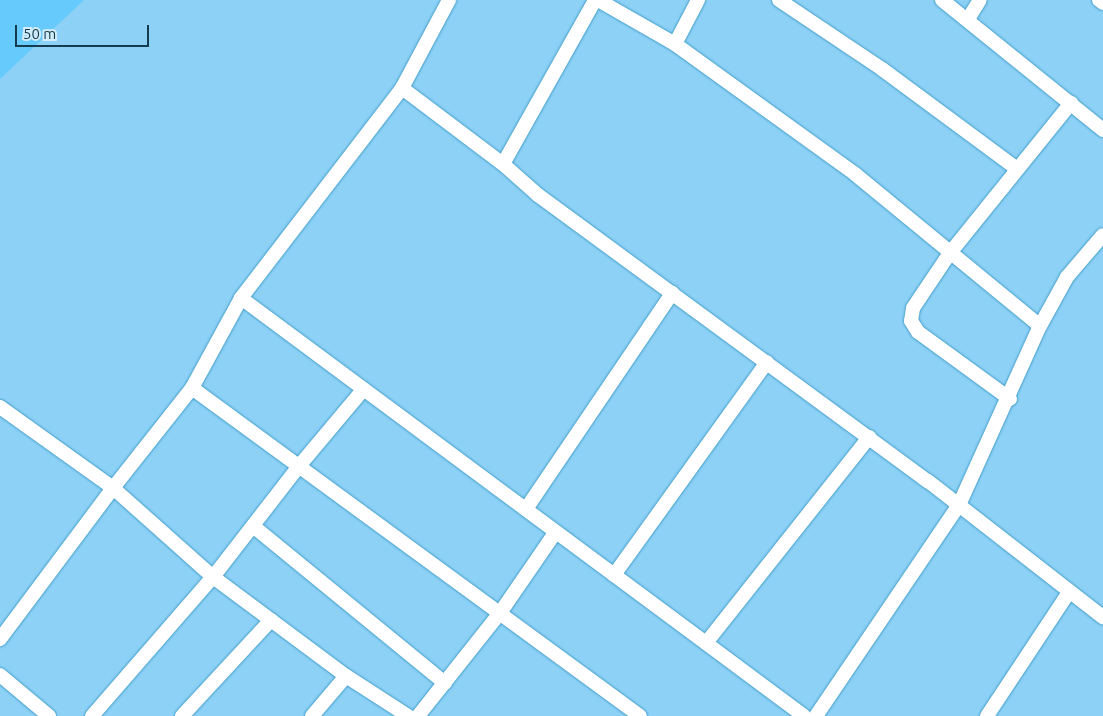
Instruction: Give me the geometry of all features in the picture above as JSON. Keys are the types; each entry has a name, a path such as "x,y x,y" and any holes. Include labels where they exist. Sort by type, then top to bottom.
{"street":[{"path":"0,639 113,488 192,388 241,298 402,88 449,0"},
{"path":"503,164 597,0 675,44 855,174 1040,326"},
{"path":"675,44 698,0"},
{"path":"779,0 882,69 1017,169"},
{"path":"942,0 968,19 1103,130"},
{"path":"968,19 980,0"},
{"path":"1099,0 1103,3"},
{"path":"402,88 503,164 538,195 868,437 1103,617"},
{"path":"1010,399 918,332 911,321 913,308 950,253 1071,103"},
{"path":"816,716 959,505 1010,399 1040,326 1067,277 1103,235"},
{"path":"526,509 672,293"},
{"path":"241,298 526,509 555,533 804,716"},
{"path":"614,575 767,362"},
{"path":"192,388 300,465 640,716"},
{"path":"92,716 213,577 300,465 363,390"},
{"path":"0,407 113,488 213,577 346,676 408,716"},
{"path":"706,643 868,437"},
{"path":"253,526 445,683"},
{"path":"418,716 500,613 555,533"},
{"path":"987,716 1069,592"},
{"path":"182,716 271,620"},
{"path":"0,675 49,716"},
{"path":"312,716 346,676"}],"shaded area":[{"path":"0,0 84,0 0,79"}]}
